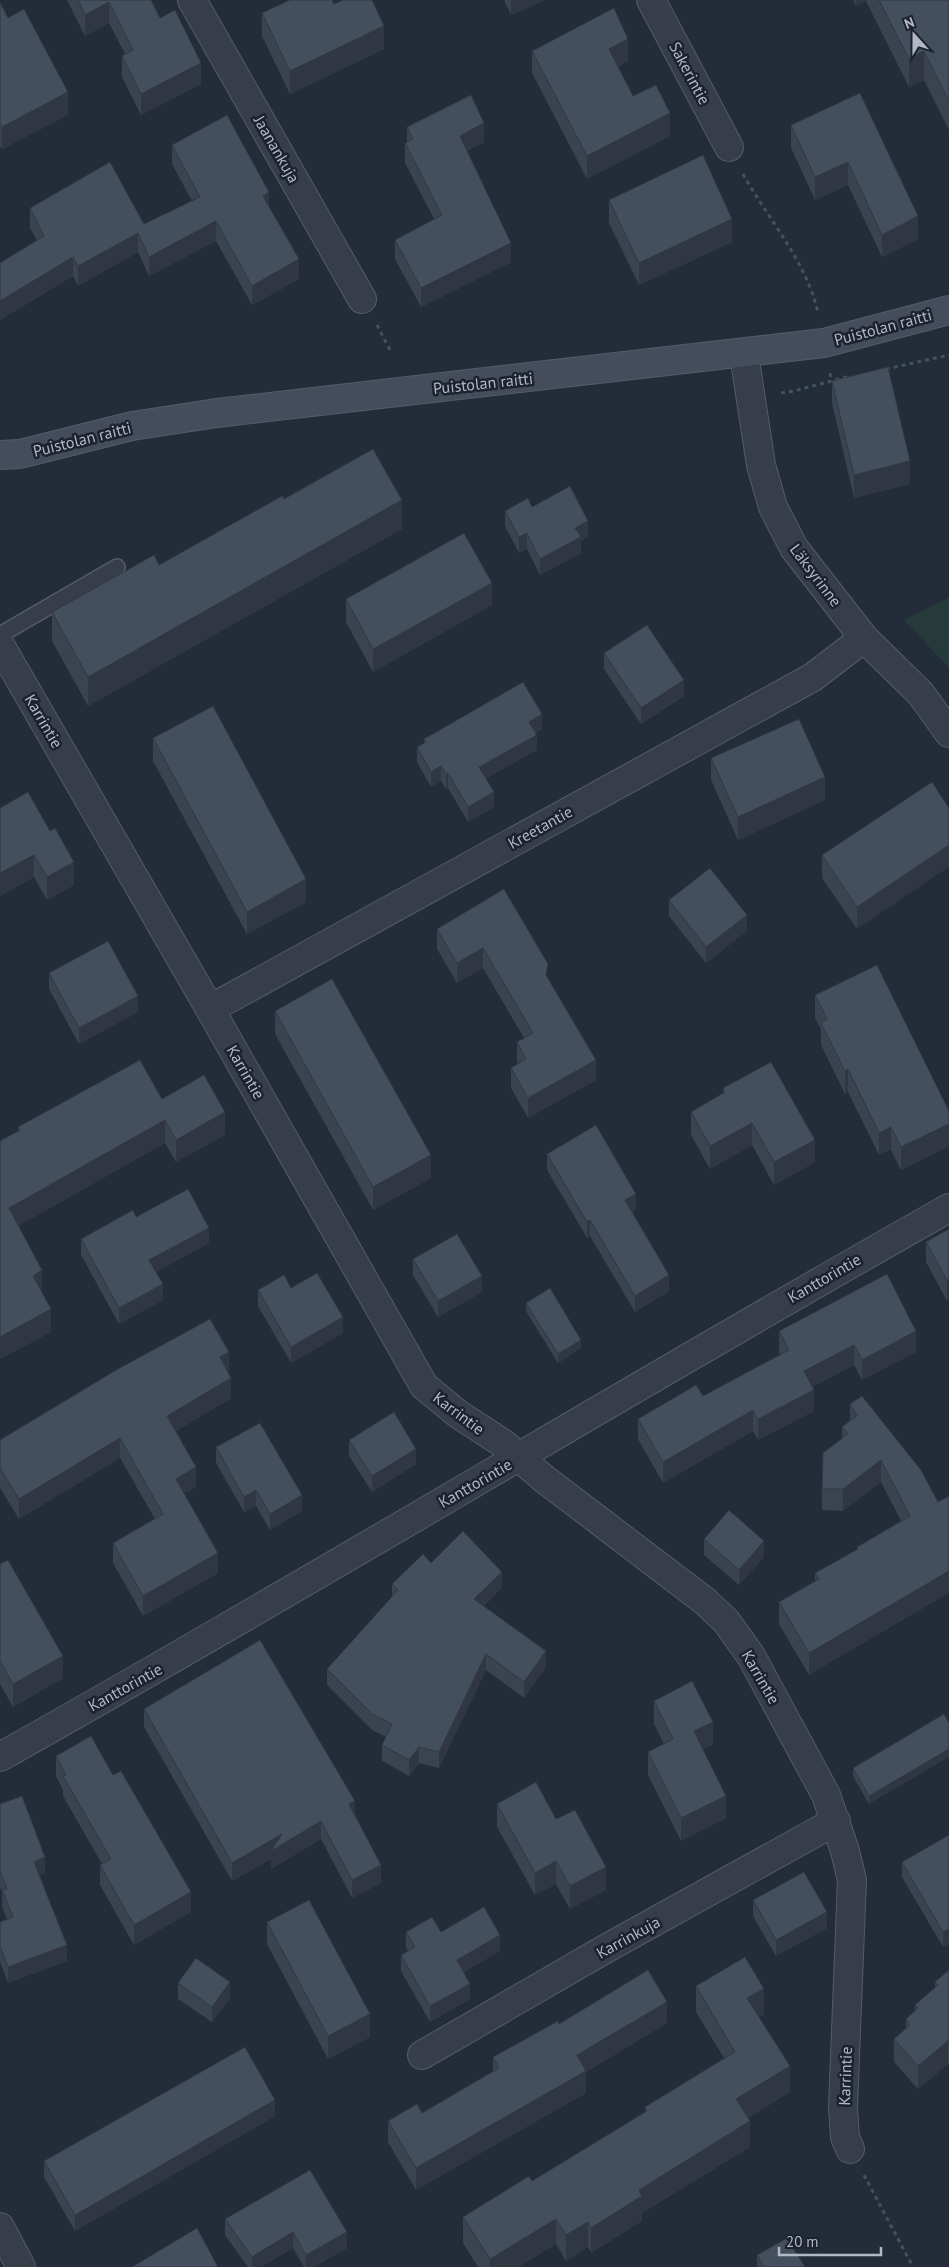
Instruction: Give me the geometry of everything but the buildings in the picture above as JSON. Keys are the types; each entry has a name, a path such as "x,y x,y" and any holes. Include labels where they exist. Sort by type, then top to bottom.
{"main road":[{"name":"Puistolan raitti","path":"6,460 132,426 217,413 744,354 824,343 948,309"}],"street":[{"name":"Jaanankuja","path":"192,0 362,298"},
{"name":"Sakerintie","path":"651,0 729,147"},
{"name":"Läksyrinne","path":"744,354 762,465 773,507 794,548 864,638 921,694 949,733"},
{"name":"Kreetantie","path":"210,1009 812,677 864,638"},
{"name":"Karrintie","path":"0,645 424,1386 458,1414 504,1444 518,1457 706,1602 726,1621 751,1656 810,1764 836,1821 852,1880 843,2107 845,2137 850,2148"},
{"name":"Kanttorintie","path":"0,1757 183,1654 518,1457 949,1208"},
{"name":"Karrinkuja","path":"422,2055 616,1943 836,1821"},
{"path":"0,2227 21,2267"}],"lane":[{"path":"0,635 117,567"}],"path":[{"path":"729,147 758,201 797,261 810,285 816,306"},
{"path":"880,370 949,355"},
{"path":"794,391 851,376"},
{"path":"850,2148 914,2267"}],"shaded area":[{"path":"949,597 949,668 904,620"}]}
